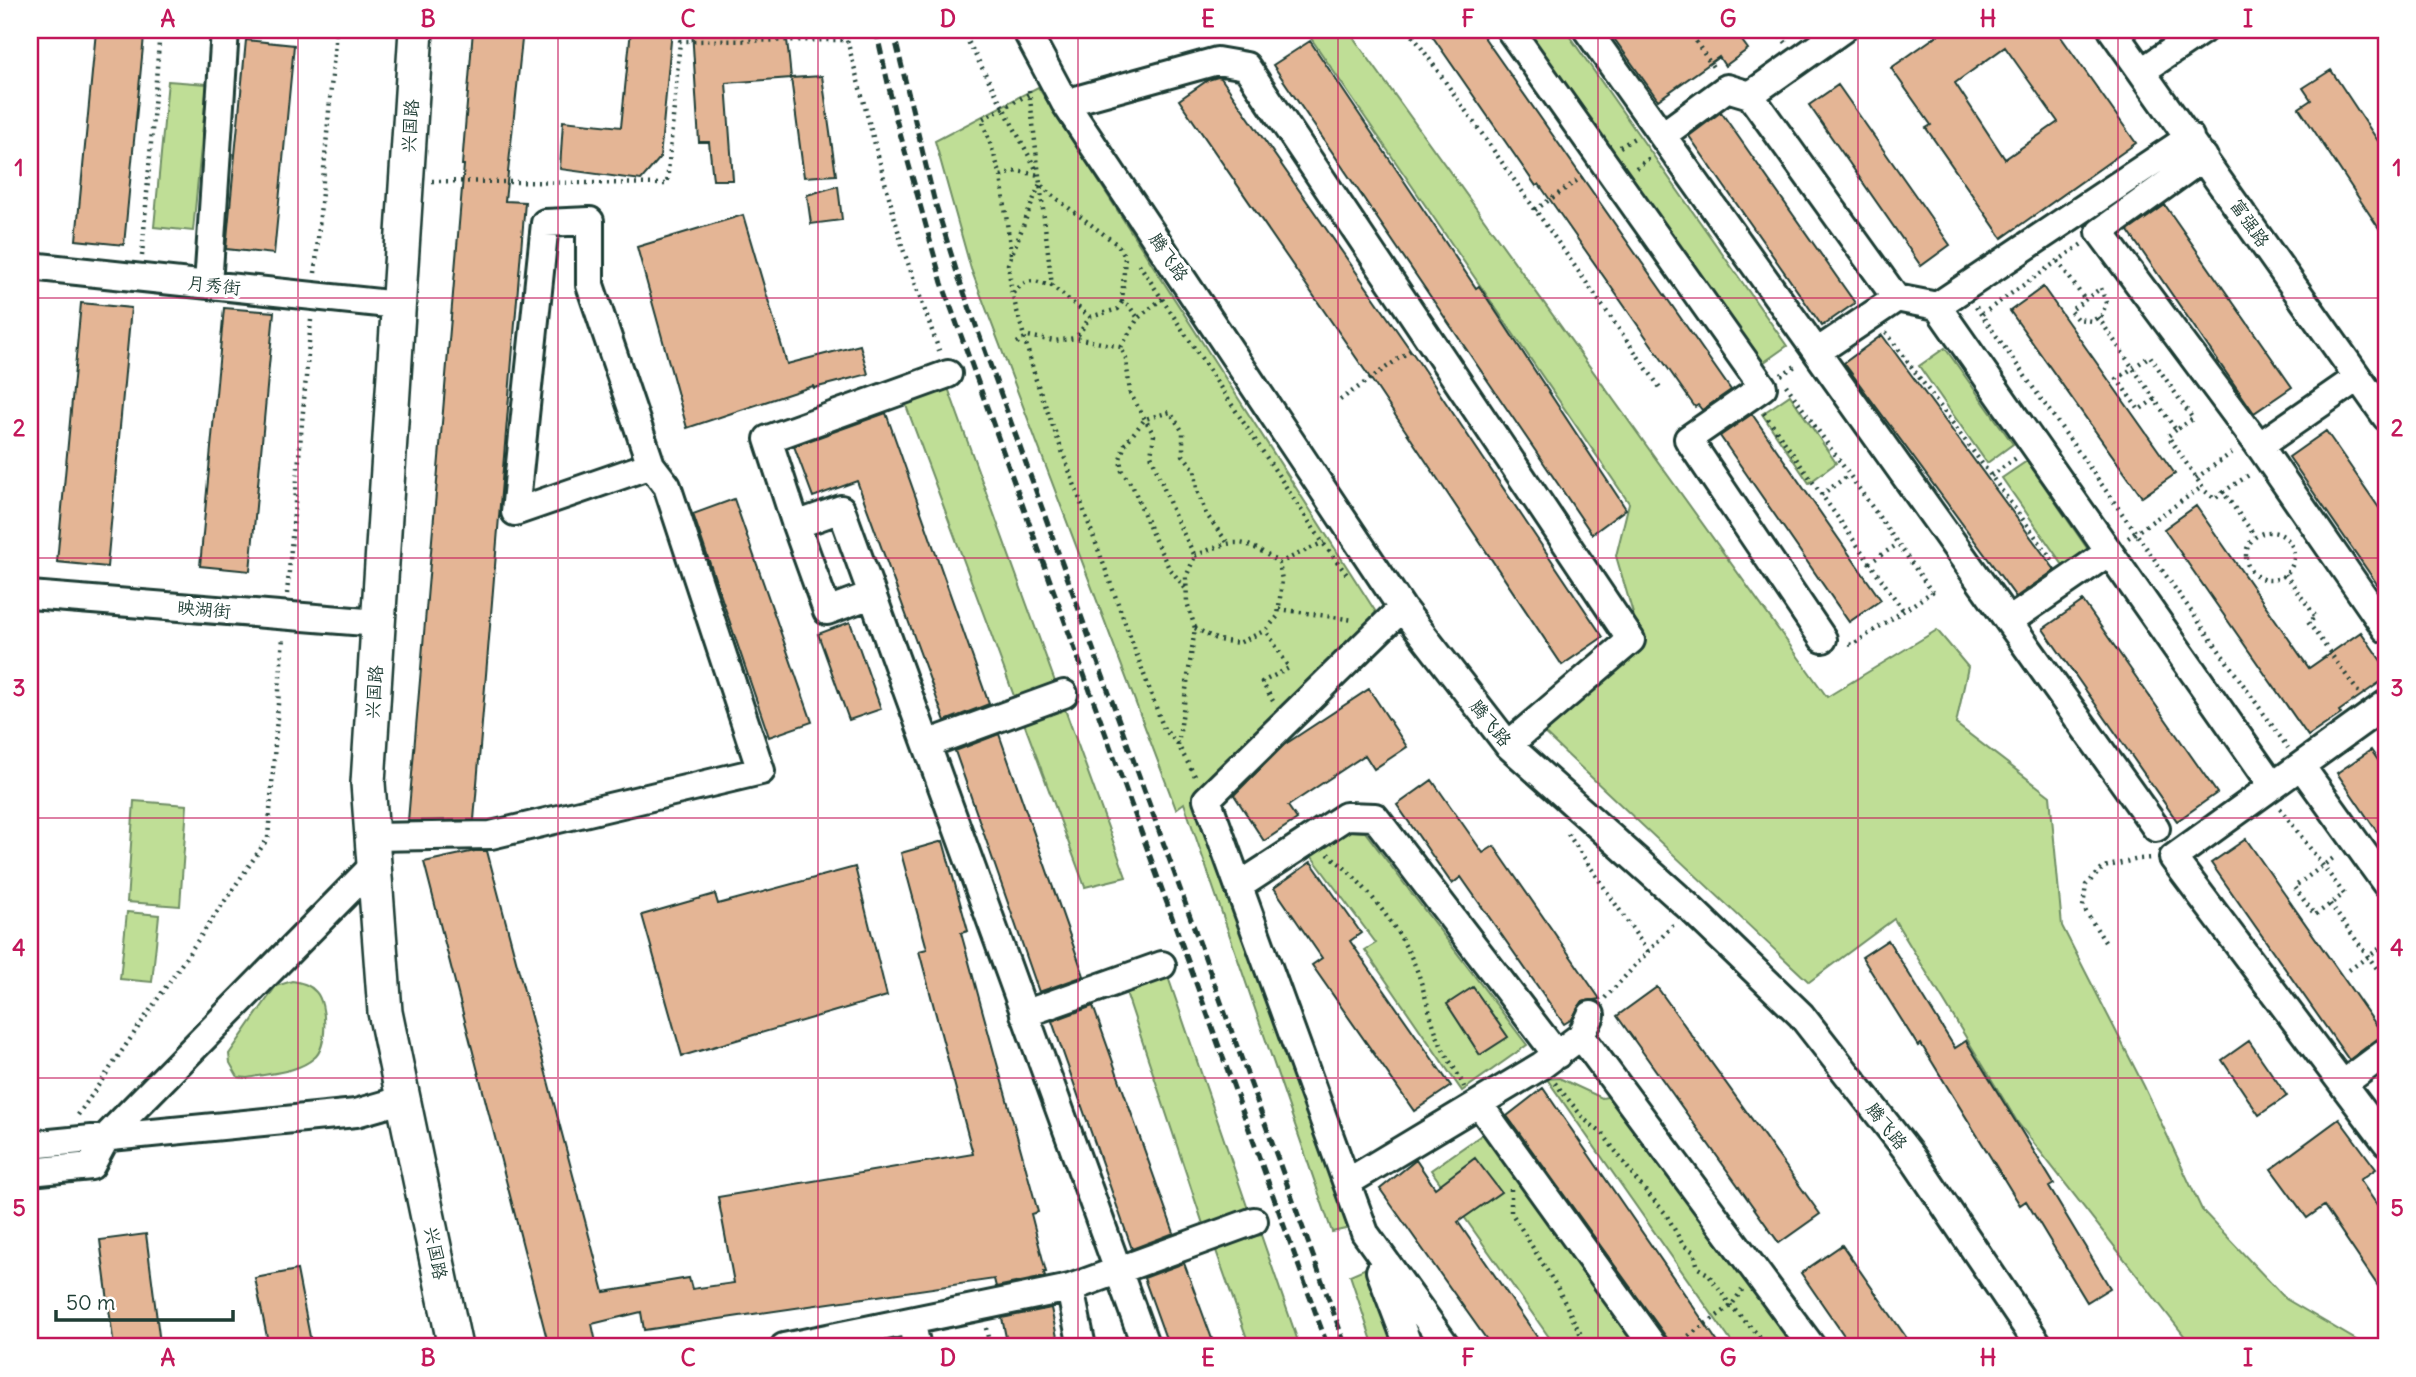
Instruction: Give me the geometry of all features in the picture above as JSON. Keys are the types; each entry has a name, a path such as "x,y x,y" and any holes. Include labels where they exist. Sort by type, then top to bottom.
{"main road":[{"name":"兴国路","path":"416,30 368,783 385,1012 455,1347"}],"street":[{"path":"208,285 225,30"},
{"name":"腾飞路","path":"1026,30 1065,103 1186,281 1345,524 1394,616 1508,745 1689,907 1801,1015 1912,1157 2040,1347"},
{"path":"1510,30 1765,386 1688,439 1823,639"},
{"path":"1587,30 2157,828"},
{"path":"1662,135 1842,30"},
{"name":"富强路","path":"2112,30 2386,417"},
{"path":"2142,71 2203,30"},
{"path":"1065,103 1217,61 1245,66 1631,640 1508,745"},
{"path":"1739,91 1897,298 1937,306 2041,237 2197,148"},
{"path":"2197,148 2100,232 2259,446 2386,629"},
{"path":"30,1172 91,1166 107,1136 373,851 491,835 761,771 667,486 651,465 590,285 590,221 545,223 515,512 651,465"},
{"name":"月秀街","path":"30,266 398,305"},
{"path":"1817,352 1897,298"},
{"path":"1937,306 2273,786"},
{"path":"872,595 827,611 768,439 948,374"},
{"path":"2259,446 2357,378"},
{"path":"796,525 841,509 1146,1347"},
{"path":"2009,621 2109,552"},
{"name":"映湖街","path":"30,595 378,622"},
{"path":"1394,616 1207,799 1409,1347"},
{"path":"927,744 1064,694"},
{"path":"2383,715 2301,766 2173,858 2386,1142"},
{"path":"2301,766 2386,884"},
{"path":"1239,886 1346,816 1375,817 1549,1061"},
{"path":"1024,1014 1163,965"},
{"path":"1348,1182 1549,1061 1593,1016 1758,1274 1812,1347"},
{"path":"2343,1084 2386,1052"},
{"path":"30,1145 356,1113 405,1099"},
{"path":"1479,1104 1654,1347"},
{"path":"784,1347 1070,1288 1255,1221"},
{"path":"1365,1233 1447,1347"},
{"path":"1070,1288 1082,1347"},
{"path":"911,1321 917,1347"}],"path":[{"path":"140,278 160,30"},
{"path":"962,30 1039,175"},
{"path":"1409,30 1661,389"},
{"path":"1688,30 1739,91"},
{"path":"406,181 667,184 680,41 847,40 903,249 948,374"},
{"path":"1039,54 1032,92 1052,286"},
{"path":"1011,255 1001,176 982,120 1032,92"},
{"path":"1535,210 1591,170"},
{"path":"1001,176 1017,172 1039,175"},
{"path":"1040,183 1008,264 1012,293 1035,380 1164,729 1178,745 1207,799"},
{"path":"1040,183 1049,193 1118,245 1125,256 1122,302 1118,309 1090,317 1076,338"},
{"path":"2041,237 2085,300"},
{"path":"1983,314 2082,244"},
{"path":"1012,293 1024,282 1035,280 1052,286 1090,317"},
{"path":"1121,347 1138,318 1186,281"},
{"path":"2101,288 2106,303 2102,315 2092,321 2077,318 2070,311 2085,300 2101,288"},
{"path":"1961,291 1983,314 2301,766"},
{"path":"1122,302 1129,306 1138,318"},
{"path":"1873,314 2068,580"},
{"path":"2098,317 2176,430"},
{"path":"1017,343 1028,337 1054,341 1076,338 1121,347"},
{"path":"1340,400 1428,338"},
{"path":"1121,347 1126,359 1130,393 1154,435 1151,454 1175,517 1195,556"},
{"path":"2155,399 2139,410 2118,379 2150,356 2193,419 2168,436 2196,478 2203,487 2215,499 2249,475 2233,452 2196,478"},
{"path":"1765,386 1849,475 1932,592 1852,645 1823,639"},
{"path":"1765,386 1821,495 1903,610"},
{"path":"1186,590 1168,566 1142,513 1133,487 1122,471 1120,459 1125,444 1145,419 1170,412 1183,432 1183,455 1195,470 1206,514 1227,542"},
{"path":"1821,495 1849,475"},
{"path":"2109,552 2203,487"},
{"path":"2223,492 2255,536"},
{"path":"1279,563 1323,543 1345,524"},
{"path":"2271,532 2286,538 2293,552 2291,568 2285,574 2278,578 2263,579 2250,570 2247,548 2255,536 2271,532"},
{"path":"1178,745 1195,628 1187,602 1186,577 1195,556 1227,542 1253,545 1279,563 1282,580 1278,616 1266,630 1240,643 1218,640 1195,628"},
{"path":"1869,563 1898,544"},
{"path":"2285,574 2316,617 2308,622 2351,684"},
{"path":"1279,609 1394,616"},
{"path":"1266,630 1289,668 1262,682 1277,707"},
{"path":"2282,811 2323,865 2344,894 2315,915 2294,887 2323,865 2341,853"},
{"path":"1562,826 1647,952"},
{"path":"2105,942 2083,907 2086,885 2104,867 2138,859 2173,858"},
{"path":"2330,904 2386,981"},
{"path":"1593,1016 1689,907"},
{"path":"2349,970 2386,944"},
{"path":"1549,1061 1585,1121 1603,1134 1638,1182 1666,1214 1683,1245 1694,1252 1698,1268 1708,1274 1765,1347"},
{"path":"1673,1347 1731,1306 1758,1274"}],"green space":[{"path":"1348,30 1827,697 1937,630 1968,667 1956,724 2050,796 2062,926 2144,1086 2202,1210 2286,1299 2368,1347 2193,1347 2018,1123 1894,919 1809,982 1540,729 1639,634 1616,556 1629,503 1306,31"},
{"path":"1520,30 1565,30 1787,346 1757,367"},
{"path":"168,81 207,84 193,231 154,227"},
{"path":"1038,87 1381,620 1205,783 1216,802 1359,1226 1332,1232 1184,803 1176,809 971,269 935,141"},
{"path":"1945,348 2013,444 1987,463 1919,366"},
{"path":"947,385 1126,877 1085,887 904,400"},
{"path":"1790,395 1836,463 1809,483 1762,414"},
{"path":"2027,461 2089,551 2065,568 2002,478"},
{"path":"134,801 187,805 180,906 127,902"},
{"path":"1341,830 1365,832 1527,1045 1462,1091 1365,950 1376,943 1309,853"},
{"path":"127,912 159,915 152,982 120,979"},
{"path":"1166,971 1249,1212 1204,1227 1124,986"},
{"path":"292,981 311,987 320,998 324,1015 324,1035 319,1052 307,1063 291,1070 247,1078 238,1077 230,1063 229,1054 276,986"},
{"path":"1559,1078 1602,1098 1618,1095 1798,1347 1735,1347 1547,1079"},
{"path":"1486,1132 1638,1347 1556,1347 1431,1170"},
{"path":"1261,1235 1300,1347 1250,1347 1214,1245"},
{"path":"1373,1265 1403,1347 1374,1347 1350,1275"}],"building":[{"path":"473,30 523,30 505,201 525,202 474,820 408,821 464,165"},
{"path":"631,30 672,30 660,158 641,180 560,169 563,121 621,127"},
{"path":"692,30 786,30 791,78 726,83 733,180 713,180 709,142 699,142"},
{"path":"1428,30 1479,30 1731,390 1702,410 1698,405 1695,407"},
{"path":"1608,30 1734,30 1748,49 1725,66 1719,57 1658,100"},
{"path":"1945,30 2056,30 2136,143 2002,238 1926,128 1931,125 1891,68","holes":["2005,47 2058,122 2005,159 1955,83"]},
{"path":"96,31 144,36 124,245 76,240"},
{"path":"246,40 294,45 274,254 226,249"},
{"path":"1310,41 1476,288 1479,286 1626,509 1592,534 1273,65"},
{"path":"2331,70 2386,153 2386,239 2299,108 2311,100 2303,88"},
{"path":"822,76 836,175 804,177 791,78"},
{"path":"1218,77 1416,358 1603,637 1562,665 1375,385 1179,100 1208,80"},
{"path":"1838,85 1950,245 1921,266 1809,105"},
{"path":"1721,112 1855,303 1822,326 1689,136"},
{"path":"838,186 842,220 811,224 807,195"},
{"path":"2165,205 2292,387 2254,413 2128,231"},
{"path":"743,215 787,364 860,345 868,374 814,388 813,386 687,428 637,247"},
{"path":"2043,287 2175,474 2142,497 2010,311"},
{"path":"81,303 131,308 107,567 57,562"},
{"path":"224,308 274,312 250,571 200,566"},
{"path":"1882,335 2055,570 2016,597 1844,363"},
{"path":"886,413 989,704 945,721 857,481 813,497 794,446"},
{"path":"1752,414 1881,600 1849,622 1720,436"},
{"path":"2326,431 2386,518 2386,597 2289,457"},
{"path":"734,499 812,722 769,737 693,514"},
{"path":"2196,506 2309,668 2361,632 2386,668 2386,678 2308,736 2164,529"},
{"path":"2083,601 2217,793 2177,821 2043,629"},
{"path":"850,622 881,709 849,720 818,634"},
{"path":"1369,689 1407,747 1374,769 1365,755 1288,806 1297,819 1264,841 1234,795 1284,745"},
{"path":"999,734 1084,976 1039,992 955,751"},
{"path":"2371,750 2386,772 2386,845 2337,773"},
{"path":"1432,780 1483,853 1494,846 1600,999 1582,1002 1572,1019 1564,1024 1461,877 1452,884 1397,805"},
{"path":"2246,839 2384,1036 2349,1060 2211,863"},
{"path":"943,841 968,931 961,933 1038,1212 1031,1214 1045,1277 996,1287 994,1279 644,1330 641,1312 592,1324 597,1347 549,1347 424,862 487,851 604,1292 689,1278 692,1289 734,1283 718,1197 973,1154 919,951 927,949 901,853"},
{"path":"1311,862 1361,933 1350,941 1451,1086 1414,1111 1312,965 1322,958 1274,888"},
{"path":"855,867 887,996 682,1056 642,915 715,894 718,904"},
{"path":"1888,940 1955,1048 1966,1041 2054,1184 2049,1187 2110,1288 2087,1302 2026,1201 2020,1205 1921,1044 1918,1046 1862,957"},
{"path":"1473,987 1508,1037 1480,1055 1447,1004"},
{"path":"1657,987 1820,1214 1779,1243 1617,1016"},
{"path":"1093,1006 1174,1233 1132,1249 1052,1021"},
{"path":"2249,1041 2287,1096 2259,1115 2222,1060"},
{"path":"1543,1088 1721,1347 1671,1347 1507,1116"},
{"path":"2339,1119 2376,1169 2360,1180 2386,1218 2386,1298 2324,1206 2307,1218 2271,1169"},
{"path":"1475,1158 1501,1192 1458,1222 1544,1347 1492,1347 1380,1189 1416,1160 1435,1188"},
{"path":"146,1234 160,1343 114,1347 100,1240"},
{"path":"1842,1245 1913,1347 1852,1347 1801,1273"},
{"path":"1184,1263 1215,1347 1169,1347 1144,1278"},
{"path":"297,1270 312,1347 269,1347 255,1278"},
{"path":"1051,1308 1059,1347 1008,1347 1002,1318"}],"railway":[{"path":"876,30 896,119 942,283 1328,1347"},
{"path":"893,30 934,199 958,276 1346,1347"}]}
